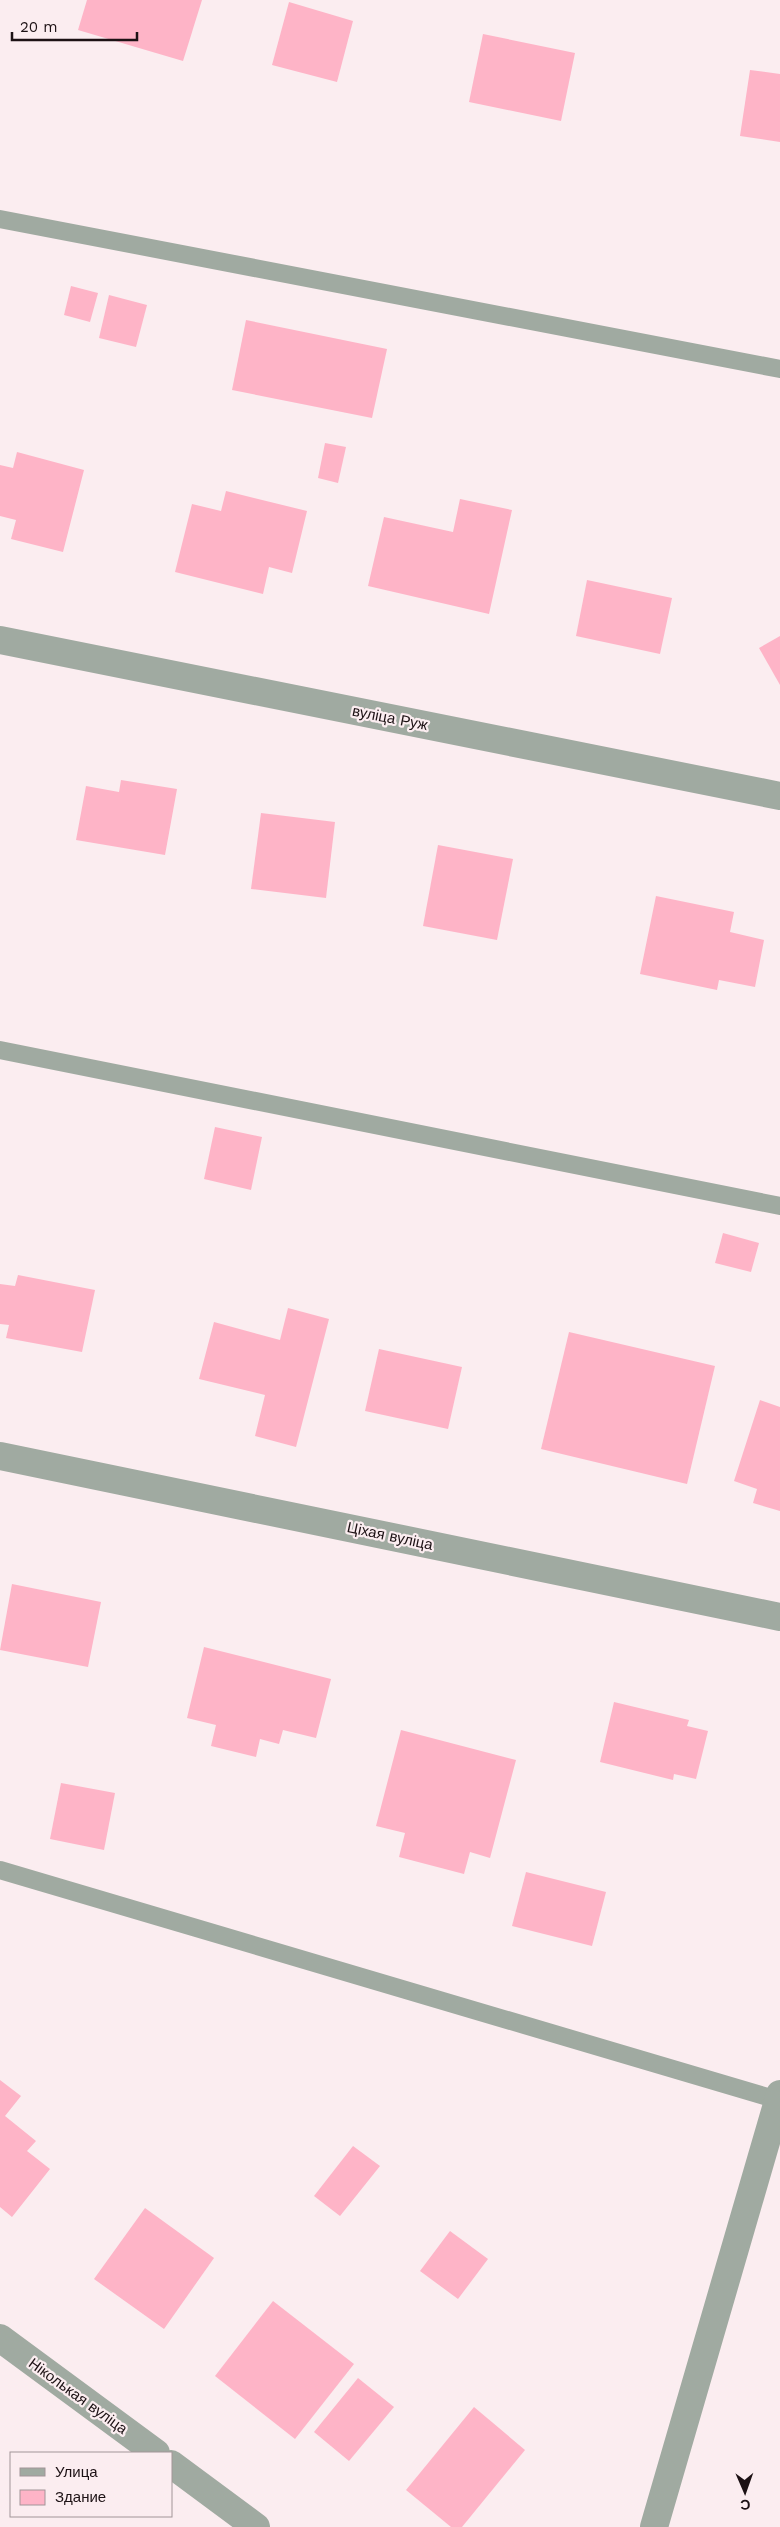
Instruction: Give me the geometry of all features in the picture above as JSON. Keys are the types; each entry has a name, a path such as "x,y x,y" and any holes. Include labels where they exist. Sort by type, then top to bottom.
{"street":[{"name":"вуліца Руж","path":"0,640 780,796"},
{"name":"Ціхая вуліца","path":"0,1456 780,1617"},
{"path":"654,2527 779,2097"},
{"name":"Ніколькая вуліца","path":"0,2338 155,2452"},
{"path":"172,2465 256,2527"}],"lane":[{"path":"0,219 780,369"},
{"path":"0,1050 780,1206"},
{"path":"0,1870 779,2097"}],"building":[{"path":"87,0 202,0 183,61 78,30"},
{"path":"289,2 353,21 337,82 272,65"},
{"path":"483,34 575,53 561,121 469,102"},
{"path":"750,70 780,74 780,142 740,136"},
{"path":"71,286 98,293 90,322 64,315"},
{"path":"109,295 147,305 136,347 99,338"},
{"path":"246,320 387,349 372,418 232,390"},
{"path":"325,443 346,447 338,483 318,478"},
{"path":"17,452 84,470 63,552 11,539 16,520 0,516 0,465 13,468"},
{"path":"226,491 307,511 292,573 269,567 263,594 175,572 192,504 221,511"},
{"path":"460,499 512,510 489,614 368,586 384,517 453,532"},
{"path":"587,580 672,598 660,654 576,636"},
{"path":"780,636 780,685 759,648"},
{"path":"121,780 177,789 165,855 76,840 86,786 119,792"},
{"path":"261,813 335,822 326,898 251,889"},
{"path":"438,845 513,859 497,940 423,926"},
{"path":"656,896 734,912 730,932 764,940 755,987 719,980 717,990 640,974"},
{"path":"215,1127 262,1137 251,1190 204,1179"},
{"path":"723,1233 759,1243 751,1272 715,1263"},
{"path":"18,1275 95,1290 82,1352 6,1338 9,1325 0,1324 0,1284 15,1286"},
{"path":"288,1308 329,1319 296,1447 255,1436 265,1395 199,1379 214,1322 280,1340"},
{"path":"569,1332 715,1366 687,1484 541,1449"},
{"path":"379,1349 462,1367 448,1429 365,1411"},
{"path":"760,1400 780,1407 780,1511 753,1503 757,1489 734,1481"},
{"path":"12,1584 101,1602 88,1667 0,1650"},
{"path":"204,1647 331,1679 316,1738 283,1730 279,1744 260,1739 256,1757 211,1746 216,1725 187,1718"},
{"path":"614,1702 689,1720 687,1726 708,1731 696,1779 674,1774 673,1780 600,1762"},
{"path":"401,1730 516,1760 490,1858 470,1852 464,1874 399,1857 405,1833 376,1826"},
{"path":"61,1783 115,1793 104,1850 50,1839"},
{"path":"526,1872 606,1892 592,1946 512,1926"},
{"path":"0,2080 21,2096 5,2116 36,2141 27,2151 50,2169 12,2217 0,2207"},
{"path":"353,2146 380,2166 340,2216 314,2196"},
{"path":"145,2208 214,2258 164,2329 94,2279"},
{"path":"450,2231 488,2259 458,2299 420,2271"},
{"path":"273,2301 354,2364 295,2439 215,2376"},
{"path":"358,2378 394,2407 349,2461 314,2432"},
{"path":"474,2407 525,2450 462,2527 451,2527 406,2490"}]}
